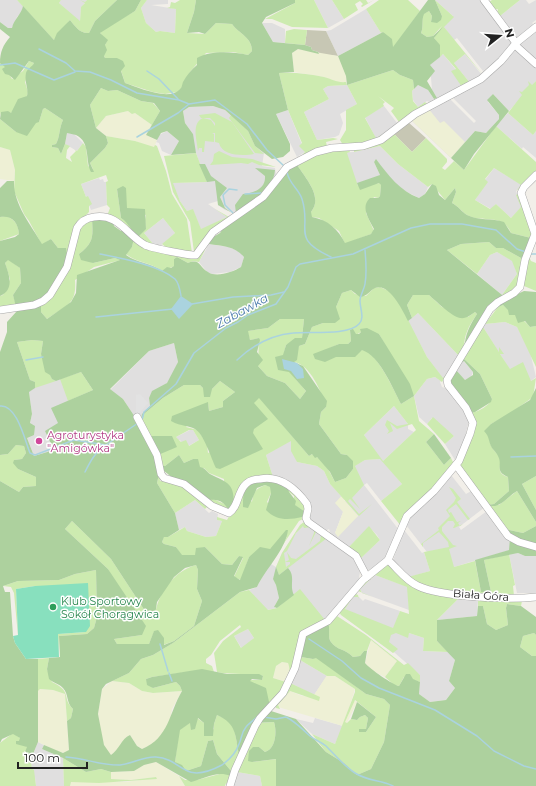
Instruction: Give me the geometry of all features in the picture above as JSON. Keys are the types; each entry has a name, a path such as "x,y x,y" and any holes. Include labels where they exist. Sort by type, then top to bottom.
{"street":[{"path":"484,0 515,44 536,64"},
{"path":"0,310 34,305 43,301 50,295 67,267 77,228 80,223 87,218 109,217 151,248 194,256 198,253 213,232 263,197 287,167 316,152 332,148 363,146 376,143 415,114 481,79 515,44 536,27"},
{"path":"230,786 235,770 255,726 260,718 283,693 295,668 303,634 328,621 367,577 388,560 407,516 434,491 456,465 470,434 473,423 466,408 448,385 448,377 464,354 487,313 495,304 514,293 520,287 526,256 535,237 535,231 520,194 524,187 536,175"},
{"path":"139,420 157,455 161,474 164,478 184,484 212,506 229,513 234,509 241,490 247,483 268,478 282,481 290,486 307,504 308,509 306,518 308,522 356,556 367,577"},
{"path":"456,465 508,536 519,542 536,547"},
{"name":"Biała Góra","path":"388,560 414,584 430,590 465,596 536,597"}],"shaded area":[{"path":"0,0 17,0 23,6 21,13 17,17 12,28 8,28 0,22"},
{"path":"61,0 87,0 81,8 80,22 59,3"},
{"path":"147,0 168,0 168,4 151,5 176,9 175,33 160,31 156,32 146,23 141,8"},
{"path":"314,0 332,0 344,19 328,28"},
{"path":"435,0 480,0 513,43 492,65 483,71 457,38 454,40 443,26 453,16"},
{"path":"520,0 526,0 529,4 536,0 536,20 532,23 534,25 517,39 500,16"},
{"path":"366,9 381,33 338,56 326,31 331,30"},
{"path":"262,23 272,23 285,29 285,43 273,42"},
{"path":"307,30 326,31 338,56 319,54 318,52 312,50 311,47 305,45"},
{"path":"536,30 536,62 518,45"},
{"path":"298,49 338,56 347,76 346,82 340,83 324,77 294,72 292,53"},
{"path":"514,50 517,50 536,67 536,81 509,111 493,94 488,102 499,115 499,119 486,133 475,131 451,158 411,120 411,118 450,99 474,123 476,121 453,98 487,77 488,78"},
{"path":"443,54 456,70 462,87 437,98 432,90 430,65"},
{"path":"465,54 482,75 470,83 454,63"},
{"path":"347,85 357,104 340,114 343,123 339,135 317,140 304,112 329,99 323,89 328,86"},
{"path":"418,85 428,90 434,99 430,102 427,101 418,107 413,100 412,91"},
{"path":"213,106 225,110 248,132 255,146 264,153 262,166 275,168 276,175 236,213 225,210 218,205 218,201 208,204 227,217 201,230 193,210 187,211 180,201 172,183 206,182 193,144 193,134 185,123 183,111 189,107"},
{"path":"384,106 397,123 376,139 365,117"},
{"path":"428,108 440,123 444,121 465,142 451,158 411,120"},
{"path":"288,110 305,152 297,157 276,114"},
{"path":"128,111 135,113 152,125 146,135 157,140 154,148 135,141 106,136 96,128 106,116"},
{"path":"508,113 533,135 536,131 536,158 523,147 522,149 496,126"},
{"path":"408,122 426,138 412,152 393,133"},
{"path":"167,131 179,141 171,155 162,151 159,143 156,142 159,135"},
{"path":"67,133 74,134 83,143 77,151 65,144"},
{"path":"380,146 398,164 428,187 425,194 419,198 403,190 392,180 376,160 374,162 380,175 367,200 335,153 354,152"},
{"path":"0,147 10,150 15,170 14,181 0,179"},
{"path":"494,168 522,185 516,191 522,207 511,218 496,204 491,209 475,200 487,182 485,180"},
{"path":"99,178 100,180 103,179 104,182 106,182 107,205 91,210 81,184"},
{"path":"163,218 175,233 159,247 154,245 144,233"},
{"path":"209,244 229,247 240,252 244,257 241,267 230,272 212,274 207,272 199,262"},
{"path":"497,252 513,261 517,274 502,295 477,274 490,255"},
{"path":"418,313 459,356 443,379 427,357 408,321"},
{"path":"505,322 517,327 530,352 536,377 531,381 510,370 483,327 485,324"},
{"name":"Agroturystyka \"Amigówka\"","path":"32,340 56,381 81,372 58,423 55,450 34,456 27,438 32,414 29,392"},
{"path":"174,343 178,362 173,374 167,383 149,398 150,406 142,414 141,419 137,420 123,399 110,390 149,351"},
{"path":"463,360 473,372 471,377 465,380 456,371"},
{"path":"435,377 441,381 442,387 448,389 463,408 469,421 464,440 455,460 445,444 454,436 432,418 427,424 419,417 414,396 427,379"},
{"path":"140,394 148,403 141,411 139,416 136,417 136,395"},
{"path":"394,406 408,424 408,429 414,432 383,461 402,484 381,501 367,483 364,485 399,530 385,557 380,563 369,570 366,569 360,559 380,540 377,535 369,527 348,548 331,535 329,529 325,531 309,519 312,511 309,504 273,477 266,455 291,440 297,462 317,466 324,471 330,484 342,497 343,512 335,533 358,516 345,501 354,466 365,460 380,459 364,435"},
{"path":"193,430 199,440 185,448 176,437"},
{"path":"451,475 466,494 473,490 485,507 459,527 461,530 487,511 510,541 510,550 454,567 427,552 406,525 407,520"},
{"path":"344,493 344,500 358,516 338,537 335,533 343,512 335,503"},
{"path":"195,500 209,513 212,511 218,514 217,520 222,521 216,536 206,537 187,531 185,527 179,530 175,513"},
{"path":"303,523 311,527 313,530 314,529 331,541 333,545 335,544 353,558 360,572 358,583 325,620 284,602 279,575 273,578 279,598 275,605 275,608 277,608 267,610 249,590 257,587 265,571 271,564 276,567 282,553"},
{"path":"404,530 422,553 424,552 430,571 410,577 393,560"},
{"path":"518,553 525,556 536,556 536,593 517,593 509,554"},
{"path":"375,575 408,587 409,610 362,593 360,589"},
{"path":"353,597 359,597 363,601 365,599 400,611 394,628 424,638 423,651 448,652 455,660 449,681 455,688 446,700 430,702 419,694 420,675 345,609"},
{"path":"458,599 478,600 477,616 437,620"},
{"path":"248,629 254,638 242,649 234,636"},
{"path":"371,640 397,661 385,677 371,670 365,663"},
{"path":"300,660 327,676 314,695 290,683"},
{"path":"282,662 288,663 290,668 290,673 286,682 273,678 276,666"},
{"path":"327,675 335,676 355,689 346,718 354,700 357,702 347,723 344,722 343,726 278,707 290,691 302,696 319,697 314,695"},
{"path":"112,681 129,683 142,691 153,693 182,691 172,709 170,721 162,735 153,744 142,749 137,746 130,735 111,755 106,751 102,739 98,714 102,689"},
{"path":"40,689 53,690 65,694 69,750 65,753 59,752 38,742 38,691"},
{"path":"315,718 343,726 335,744 312,734 296,719 313,723"},
{"path":"38,742 44,745 42,749 63,758 64,786 36,786 35,777 0,786 32,770 30,755 33,754"},
{"path":"156,762 179,776 185,786 70,786 71,782 125,782 156,778 131,780 111,779 111,772 134,771 144,765"},
{"path":"237,772 260,776 262,786 232,786"}],"green space":[{"path":"17,0 61,0 59,3 80,21 81,7 85,3 80,0 85,2 87,0 117,0 95,21 89,33 80,31 70,20 54,40"},
{"path":"117,0 141,0 135,11 100,33 108,40 105,45 107,50 104,56 105,58 117,58 123,61 125,66 121,71 125,83 144,90 160,94 168,94 174,93 181,88 186,77 197,65 197,58 203,55 216,53 248,55 252,51 248,39 232,24 216,23 205,34 199,32 187,33 194,12 196,0 295,0 295,3 266,17 262,23 273,42 305,45 311,47 312,50 318,52 319,54 298,49 292,53 294,72 279,73 288,110 276,114 290,144 290,151 283,157 272,159 255,146 248,131 225,110 213,106 189,107 183,111 185,123 193,134 196,153 171,155 179,141 167,131 161,133 157,140 146,135 160,111 154,103 141,101 117,90 108,91 101,88 90,105 96,128 106,136 108,143 90,163 94,172 91,172 86,147 81,138 67,133 61,154 58,148 52,147 52,145 56,144 63,120 45,108 43,109 39,122 36,123 27,136 16,132 0,119 1,112 8,111 11,113 18,99 27,96 26,73 34,63 29,61 15,80 9,75 5,74 2,69 5,67 0,63 1,52 10,37 0,29 0,22 8,28 12,28 23,6 54,40 57,33 70,20 80,31 89,33 95,21"},
{"path":"141,0 147,0 141,8 146,23 156,32 160,31 175,33 176,9 167,8 170,7 171,2 175,3 180,0 196,0 194,12 187,33 205,34 216,23 232,24 248,39 252,51 248,55 233,52 206,53 190,72 181,89 177,92 165,94 153,92 125,83 117,58 105,58 104,50 107,41 100,33 102,30 135,11"},
{"path":"295,0 314,0 328,28 292,27 272,19 265,19 295,3"},
{"path":"332,0 366,0 368,3 374,0 362,7 361,6 363,4 360,1 355,4 358,10 344,19"},
{"path":"379,0 408,0 420,11 393,48 383,32 381,33 366,9"},
{"path":"428,0 435,0 442,16 441,20 437,23 431,22 432,16 429,11 424,14 421,33 427,37 433,36 443,27 434,38 440,45 440,57 430,65 435,71 427,81 437,98 434,99 428,90 418,85 414,89 413,80 400,75 393,70 347,85 346,76 338,56 383,32 392,39 393,47"},
{"path":"435,0 454,17 444,27 483,75 465,54 454,63 470,83 462,87 451,71 456,69 443,54 440,57 439,45 434,38 442,26 433,36 427,37 421,33 423,14 429,11 432,16 431,22 442,16"},
{"path":"492,0 520,0 500,16 497,13 498,9 494,10 489,2"},
{"path":"294,29 307,30 305,45 285,43 286,31"},
{"path":"29,61 34,63 25,82 28,92 27,96 11,113 1,112 0,116 0,63 4,64 12,79 23,71"},
{"path":"393,70 400,75 413,80 413,101 418,107 425,102 428,105 399,122 391,111 394,108 378,96 385,102 383,104 384,106 365,118 376,138 385,133 374,142 343,145 340,140 346,130 346,110 357,104 347,85"},
{"path":"279,73 307,74 346,82 347,85 328,86 323,89 329,99 304,112 317,140 333,138 338,139 326,142 327,146 304,156 303,154 305,152 299,146 302,143 288,110"},
{"path":"528,81 532,85 536,81 536,131 533,135 508,113 522,95 519,91 522,92 529,85"},
{"path":"101,88 108,91 117,90 141,101 153,103 160,111 152,125 135,113 132,114 128,111 106,116 96,128 90,105"},
{"path":"493,94 509,111 474,154 464,170 451,158 475,131 486,133 499,119 499,115 487,100"},
{"path":"45,108 63,120 56,144 52,145 52,147 58,148 61,154 65,144 70,146 67,150 66,158 72,162 70,157 76,151 74,149 77,151 83,143 86,147 88,166 93,169 90,163 108,143 106,136 135,141 154,147 155,145 157,146 172,194 187,219 192,253 168,249 162,244 175,233 163,218 144,233 154,245 150,246 107,216 110,208 107,205 106,182 108,181 106,175 81,184 86,197 88,196 92,204 89,206 89,212 84,217 69,258 51,239 42,245 24,214 14,191 15,170 10,150 0,147 0,119 16,132 30,129 36,122 39,122 43,109","holes":["126,188 126,208 146,215 146,229 131,230 128,223 121,218 117,189"]},
{"path":"215,113 232,122 254,154 239,155 228,153 219,143 215,142 215,123 210,118 201,118 199,115"},
{"path":"231,115 248,131 255,146 264,154 255,153 229,118"},
{"path":"203,118 211,120 215,126 215,133 212,133 214,134 214,142 205,141 204,152 202,152 202,148 199,148 198,151 196,128 199,120"},
{"path":"496,126 536,162 536,173 528,181 525,180 525,183 516,191 521,185 494,168 485,179 488,182 475,200 490,209 496,204 511,218 521,207 516,195 518,194 533,227 531,238 511,233 503,223 498,220 480,219 467,215 452,203 456,192 455,188 445,200 432,184 428,187 398,164 380,146 354,152 354,148 393,133 412,152 426,138 447,159 447,162 442,168 445,170 454,161 464,170"},
{"path":"349,150 350,152 347,153 358,186 380,183 381,185 380,196 378,198 374,197 366,213 374,231 371,234 345,244 339,231 319,218 311,217 315,200 314,193 308,180 296,163 327,151"},
{"path":"219,151 232,157 252,159 276,167 259,165 252,162 248,164 210,165 213,161 214,154"},
{"path":"196,153 207,182 173,183 180,201 187,211 193,209 201,229 227,217 215,209 229,217 194,252 190,222 173,192 164,156"},
{"path":"376,159 400,187 412,195 419,198 425,194 432,184 436,186 439,195 445,200 455,188 456,192 452,203 467,215 476,218 504,222 511,233 531,238 523,257 521,258 503,248 496,248 489,242 461,244 447,250 507,299 524,291 536,292 536,326 530,327 525,321 518,323 515,315 509,315 508,310 503,305 492,312 487,318 469,351 465,354 466,338 471,323 477,314 475,312 466,317 456,317 429,295 413,295 407,305 412,318 408,321 395,298 385,289 380,287 375,288 365,296 360,297 351,290 342,293 336,307 340,319 335,323 323,323 312,327 305,344 299,346 297,360 294,362 303,366 327,401 326,407 321,412 319,424 341,454 347,455 353,461 353,469 346,478 335,482 330,472 317,457 315,458 312,454 309,456 259,398 254,403 268,419 254,429 253,433 263,449 220,469 216,468 204,441 198,432 195,429 171,421 172,416 208,402 209,411 223,407 223,401 235,392 220,381 212,389 210,397 204,397 203,388 200,385 184,385 163,398 144,414 142,422 148,436 172,436 177,447 158,455 161,466 165,466 179,455 184,463 193,459 198,459 200,467 229,485 234,499 234,507 228,509 220,501 208,500 195,495 164,471 159,474 157,483 175,513 179,530 168,537 164,537 162,542 164,544 176,547 182,555 195,555 196,548 205,547 222,564 232,565 239,556 243,557 234,576 240,580 249,557 260,547 270,549 286,530 288,530 283,545 257,587 240,592 173,643 153,655 141,659 129,673 106,684 102,689 98,714 104,745 111,755 124,739 130,735 137,746 142,749 151,744 163,732 182,691 176,682 153,688 147,685 146,679 202,669 227,674 259,674 263,676 262,680 252,679 250,681 266,688 271,711 296,719 326,752 344,763 357,775 371,769 384,742 390,705 384,699 366,694 316,658 301,657 302,638 328,623 330,640 336,647 347,652 353,657 360,656 364,651 367,651 365,663 387,680 399,686 406,674 410,674 413,679 420,682 419,694 430,702 446,700 455,688 449,681 455,660 437,641 437,620 477,616 478,606 483,606 487,624 496,630 508,625 507,604 521,606 536,617 536,635 534,633 523,636 520,647 532,656 536,656 536,786 276,786 276,759 252,762 248,761 249,751 253,747 259,747 265,752 269,750 273,744 275,739 274,722 255,723 239,755 236,736 232,726 224,718 217,715 214,724 213,736 204,736 204,723 198,718 195,729 191,730 190,723 180,730 175,762 182,765 186,771 201,766 208,741 213,740 217,754 231,771 230,776 225,774 216,774 191,782 156,762 144,765 134,771 111,772 101,769 86,772 63,758 42,749 44,745 63,753 69,750 67,721 71,718 73,709 69,704 65,690 60,685 49,679 47,669 49,658 60,657 59,636 87,634 94,628 97,617 96,570 75,574 59,580 18,581 3,586 5,592 10,592 13,636 15,643 26,659 38,659 38,742 33,754 27,756 25,752 27,747 16,744 16,741 19,741 20,738 13,734 2,739 0,743 0,481 19,492 23,487 36,486 36,477 18,469 13,463 14,460 22,459 26,453 24,446 16,445 8,454 0,455 0,352 7,332 7,322 17,311 13,295 21,283 20,268 8,260 5,263 10,281 9,286 8,290 0,296 0,241 15,237 19,234 14,220 8,217 0,217 0,188 7,181 14,181 16,198 28,222 42,244 51,239 58,248 66,248 67,255 63,269 55,283 41,300 41,312 47,319 71,302 76,293 77,275 120,260 115,258 93,263 81,260 79,254 88,246 92,239 92,219 113,221 114,226 121,231 126,230 134,238 132,247 126,255 135,260 153,266 162,271 167,267 171,268 174,266 174,259 177,257 188,263 197,262 211,274 224,274 241,267 244,257 232,249 209,244 210,239 220,233 226,224 251,208 283,174 296,163 308,180 314,193 315,200 311,212 312,217 323,220 336,229 345,243 371,234 374,229 366,213 366,205 370,198 378,198 380,196 381,185 379,183 360,190 357,183 380,175 374,162","holes":["280,319 304,319 302,338 295,338 286,345 283,355 275,357 278,370 289,372 306,391 300,399 285,383 267,376 258,366 263,360 257,352 260,340 259,338 250,340 248,331 268,328","32,340 43,341 41,354 45,372 50,375 52,379 56,381 81,372 93,390 51,408 58,423 45,431 54,450 34,456 27,438 34,435 35,426 30,423 32,414 29,392 35,388 35,382 30,380 17,342","174,343 178,362 167,383 152,391 149,398 150,406 142,414 141,419 137,420 123,399 110,389 149,351","72,521 111,559 147,614 155,615 157,602 174,577 185,568 196,565 198,570 197,589 202,601 194,626 174,641 164,645 164,638 158,630 154,631 149,644 117,644 114,639 142,635 146,626 108,569 65,529"]},
{"path":"199,164 205,164 211,176 227,188 220,197 225,208 232,213 218,205 215,181 207,182"},
{"path":"255,168 275,170 274,177 271,183 255,200 236,213 235,205 243,194 258,190 265,180 265,176"},
{"path":"123,186 126,188 127,208 145,209 146,229 138,237 121,218 117,189"},
{"path":"6,216 16,223 19,234 0,241 0,217"},
{"path":"92,219 92,239 88,246 79,254 93,263 115,258 121,260 94,267 75,280 74,295 72,300 69,304 47,319 41,312 41,303 44,302 80,225"},
{"path":"134,238 189,258 205,250 199,262 193,261 188,263 177,257 174,259 175,266 162,271 126,254 132,247"},
{"path":"489,242 496,248 503,248 521,258 523,257 520,284 504,297 502,295 517,274 512,261 497,252 490,255 477,274 447,250 461,244"},
{"path":"529,257 531,261 536,263 536,291 524,286 523,283"},
{"path":"8,259 20,268 21,283 13,295 17,308 0,309 0,296 3,295 10,279 5,263"},
{"path":"380,287 391,292 401,306 427,357 443,378 457,362 442,382 435,377 427,379 414,396 419,421 434,434 426,442 444,465 451,458 454,464 401,526 381,501 402,484 380,459 365,460 355,466 364,485 352,498 360,509 350,499 348,501 359,514 372,504 359,516 330,484 324,471 317,466 297,462 291,451 291,441 266,455 273,477 256,478 230,511 204,499 213,499 225,504 224,479 209,473 204,468 199,468 193,459 184,463 179,455 165,466 160,466 158,455 172,436 148,437 142,422 144,414 163,398 184,385 200,385 203,388 212,389 220,381 235,392 223,401 223,407 209,411 208,403 186,427 198,430 207,444 208,453 253,433 254,402 259,397 309,456 312,454 323,462 335,482 346,478 353,469 347,455 341,454 319,424 321,412 326,407 322,394 310,373 300,364 294,362 294,360 299,346 305,344 312,327 323,323 335,323 336,307 342,293 351,290 355,294 366,296 374,288","holes":["350,330 353,330 356,335 361,332 379,334 414,396 401,404 379,364 367,351 362,350 349,355 339,356 314,355 339,344 348,344 351,341","394,406 408,424 397,426 387,420 385,425 389,431 387,434 393,431 390,423 397,429 412,424 416,430 383,461 364,435","189,430 193,430 199,440 189,446 186,440 181,442 176,437"]},
{"path":"413,295 429,295 442,307 468,317 475,312 477,314 467,331 464,345 465,350 460,357 418,313 412,318 407,305"},
{"path":"503,305 530,327 536,326 536,367 517,327 505,322 485,324 498,307"},
{"path":"280,319 304,319 302,338 286,345 284,352 286,365 289,371 306,391 300,399 285,383 267,376 258,366 259,338 250,340 247,331 268,328"},
{"path":"483,327 499,352 499,347 504,354 500,354 510,369 523,362 531,381 536,378 533,397 508,415 491,424 489,434 491,446 499,456 500,471 508,477 509,491 494,504 489,505 499,505 517,491 536,522 536,526 523,533 505,529 460,467 471,436 471,413 489,404 492,399 480,374 463,358"},
{"path":"367,328 379,334 410,384 414,396 401,404 380,365 368,353 362,350 355,357 336,357 325,362 315,359 313,354 339,344 348,344 351,341 350,330 353,329 356,334 359,334 361,332 360,329"},
{"path":"32,340 43,341 41,354 52,379 56,381 35,388 35,382 30,380 17,342"},
{"path":"463,358 480,374 492,399 491,402 471,413 449,381 455,369 465,380 473,375 473,372 464,361 461,363 460,362"},
{"path":"81,372 93,390 68,401 60,379"},
{"path":"536,388 536,476 522,484 536,510 536,522 517,491 496,506 488,505 494,504 509,491 508,477 501,472 498,456 492,448 484,431 491,424 530,400"},
{"path":"433,417 454,436 445,444 427,424"},
{"path":"434,434 451,458 444,465 426,442"},
{"path":"16,445 24,446 26,453 22,459 14,460 18,469 36,477 36,486 23,487 19,492 0,481 0,455 8,454"},
{"path":"159,474 160,481 178,483 207,507 205,509 195,500 175,513 157,483"},
{"path":"536,476 536,510 522,484"},
{"path":"270,479 288,487 289,492 296,501 295,505 304,511 302,517 283,519 270,514 266,510 271,493 270,487 265,485 257,488 248,508 243,507 245,489 256,482"},
{"path":"265,485 271,487 271,493 267,502 285,519 291,517 297,518 304,511 294,505 294,496 289,492 288,487 306,504 305,518 299,521 280,549 287,537 270,549 249,557 241,580 234,577 243,558 239,556 232,565 222,564 205,547 195,555 181,555 176,547 164,544 162,542 164,536 168,537 185,527 187,531 206,537 216,536 222,521 217,520 217,517 227,520 243,491 252,502 256,491"},
{"path":"449,487 453,489 461,499 457,502 470,519 468,520 456,504 448,510 457,522 461,521 458,523 460,525 453,528 455,524 453,521 448,521 442,527 442,531 453,545 457,546 449,549 454,567 475,561 481,592 491,592 484,560 509,554 515,585 513,586 514,596 464,595 425,587 408,577 430,571 424,552 449,547 448,542 439,532 423,543 423,547 421,544 439,530 438,528 450,516 446,510 456,498"},
{"path":"72,521 111,559 147,614 155,615 163,591 174,578 181,572 196,565 198,570 197,589 202,601 194,626 174,641 163,645 154,632 149,644 117,644 114,639 142,635 108,569 65,529"},
{"path":"304,522 311,527 304,528 303,526 296,533 287,551 284,553 285,562 289,560 287,552 291,558 296,559 320,541 321,535 316,532 309,546 314,530 327,538 279,575 276,567 282,553 300,525","holes":["285,562 290,562 290,564 286,567"]},
{"path":"369,526 380,540 360,559 348,548"},
{"path":"536,526 536,556 525,556 518,553 484,560 491,592 481,592 475,560 509,550 510,538 505,529 523,533"},
{"path":"389,564 409,582 472,600 458,599 437,620 437,641 448,652 423,651 424,638 409,633 408,638 396,633 391,635 389,642 398,649 393,653 341,615 339,612 353,598 345,609 393,628 400,611 409,614 407,587 375,575 360,589 362,592 358,591 368,578"},
{"path":"276,567 279,575 288,568 290,571 292,575 292,588 294,595 277,608 274,607 279,598 273,579"},
{"path":"96,570 97,617 94,628 87,634 59,636 59,657 58,634 86,632 35,586 16,589 18,636 14,593 11,587 3,586 18,581 59,580 75,574"},
{"name":"Klub Sportowy Sokół Chorągwica","path":"88,583 90,626 86,632 58,634 59,657 26,659 15,643 13,636 18,635 16,589 35,586"},
{"path":"300,589 325,620 296,659 286,685 270,707 249,680 262,680 263,676 217,672 214,653 223,641 241,627 240,625 220,641 211,655 206,659 206,663 212,666 214,672 202,670 146,679 153,688 176,682 182,691 153,693 142,691 129,683 112,681 129,673 141,659 153,655 173,643 240,592 249,590 268,610 277,608","holes":["248,629 254,638 241,648 234,636","282,662 288,663 289,666 289,673 286,682 273,678 276,666"]},
{"path":"478,600 522,601 521,606 507,604 508,625 496,630 487,624 483,606 478,606"},
{"path":"337,616 366,635 404,665 408,663 420,675 420,682 404,677 399,686 394,685 385,677 397,661 371,640 367,651 364,651 360,656 353,657 347,652 333,645 330,640 328,623"},
{"path":"534,633 536,635 536,656 532,656 520,647 523,636"},
{"path":"301,657 313,659 316,657 366,694 384,699 390,705 384,742 371,769 357,775 344,763 326,752 312,734 335,744 355,689 335,676 327,676 300,660","holes":["355,700 376,717 366,732 359,729 366,729 368,718 365,715 357,720 351,719 347,723 345,722"]},
{"path":"49,658 47,669 52,682 65,692 73,709 71,718 67,721 65,694 53,690 40,689 38,691 38,659"},
{"path":"290,683 320,697 319,701 290,691 278,705 280,709 276,708 275,706"},
{"path":"357,702 376,717 366,732 359,732 359,729 366,729 368,718 365,715 357,720 351,719"},
{"path":"217,715 228,720 234,728 239,754 229,786 226,783 225,786 185,786 179,776 185,780 197,780 231,771 217,754 213,740 208,741 201,766 186,771 175,762 179,730 197,718 204,723 204,736 214,729"},
{"path":"274,722 275,739 273,744 269,750 265,752 259,747 252,762 277,759 276,786 262,786 260,776 237,772 259,723"},
{"path":"13,733 20,738 20,741 27,747 27,756 30,755 36,786 0,786 0,743"},
{"path":"63,758 86,772 101,769 111,772 111,779 131,780 156,777 157,779 99,783 71,782 70,786 64,786"}],"water":[{"path":"181,296 193,304 179,319 171,309"},
{"path":"282,359 297,363 303,369 304,378 297,379 291,371 284,369"}],"waterway":[{"path":"39,49 66,63 75,71 90,72 111,80 137,93 179,100 189,104 215,100 247,124 267,150 284,166"},
{"path":"0,65 15,63 54,80 75,72"},
{"path":"147,71 159,79 178,99"},
{"path":"137,137 178,113 189,104"},
{"path":"287,172 290,180 299,192 302,199 306,238 318,250 331,257"},
{"path":"233,213 225,205 223,195 229,189 237,190"},
{"path":"245,194 261,193"},
{"name":"Zabawka","path":"142,420 144,412 176,384 194,353 226,328 248,315 276,304 288,287 296,267 300,264 353,254 411,228 430,224 462,224 496,230 517,249 526,252"},
{"path":"237,360 256,345 270,338 293,333 338,332 354,328 359,324 362,319 360,299 366,276 365,250"},
{"path":"100,254 150,266 168,274 177,282 181,296"},
{"name":"Zabawka","path":"529,254 536,254"},
{"path":"192,304 233,297 271,295 284,292"},
{"path":"96,317 173,309"},
{"path":"26,360 43,357"},
{"name":"Zabawka","path":"0,406 6,407 16,417 30,453 35,455 74,440 106,445 138,423"},
{"path":"85,472 96,454 105,446"},
{"path":"511,457 536,456"},
{"path":"309,639 342,661 361,678 379,688 435,710 477,736 494,751 524,766 536,769"},
{"path":"160,644 168,671"},
{"path":"169,673 172,681"},
{"path":"66,757 113,765 120,765 156,757 165,759 184,770 191,772 199,773 209,771 222,765 230,759 238,747 244,729 257,717"},
{"path":"264,717 276,719 286,717 326,746 355,773 364,778 393,786"}],"place":[{"name":"Agroturystyka \"Amigówka\"","path":"39,441"},
{"name":"Klub Sportowy Sokół Chorągwica","path":"53,607"}]}
